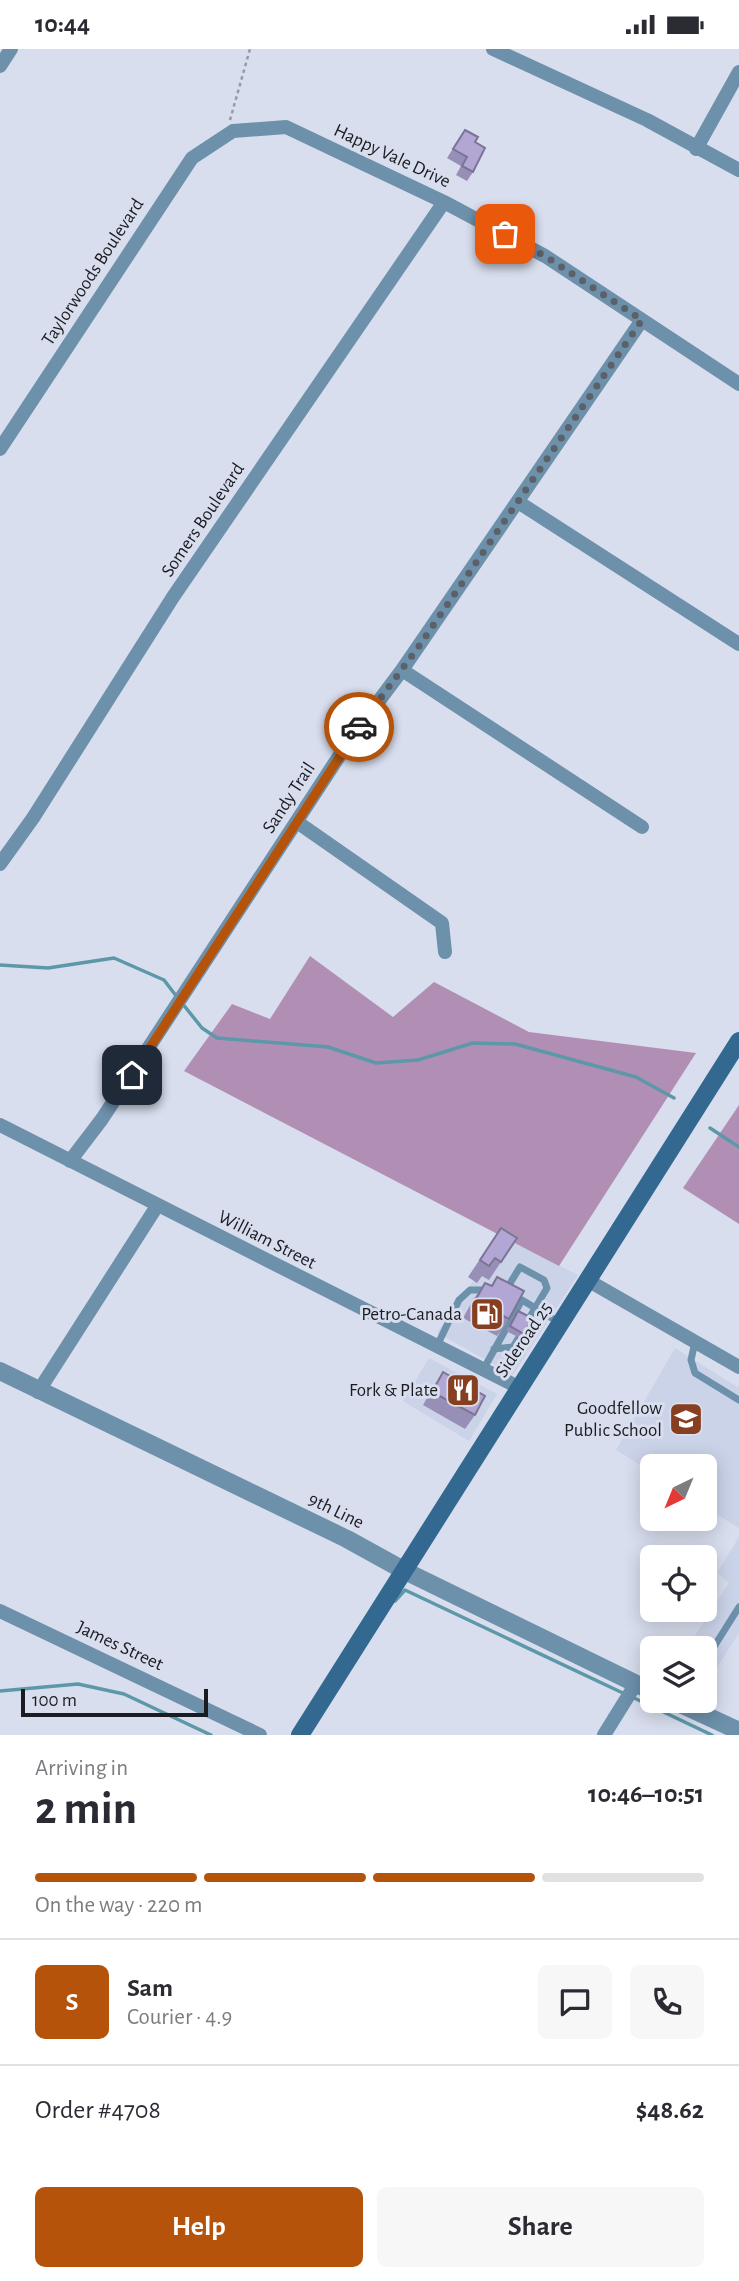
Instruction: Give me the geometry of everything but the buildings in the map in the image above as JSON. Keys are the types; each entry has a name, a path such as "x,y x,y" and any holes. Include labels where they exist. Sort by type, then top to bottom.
{"main road":[{"name":"Sideroad 25","path":"300,1735 379,1606 405,1571 518,1387 589,1281 739,1041"}],"street":[{"path":"0,66 11,49"},
{"path":"493,49 647,120 739,170"},
{"path":"696,149 739,72"},
{"name":"Happy Vale Drive","path":"233,131 286,127 444,202 545,256 739,384"},
{"name":"Taylorwoods Boulevard","path":"0,449 192,158 233,131"},
{"name":"Somers Boulevard","path":"0,864 33,818 173,597 444,202"},
{"name":"Sandy Trail","path":"70,1161 102,1119 351,738 402,670 642,320"},
{"path":"518,502 739,644"},
{"path":"402,670 642,827"},
{"path":"297,822 442,923 445,952"},
{"name":"William Street","path":"0,1125 518,1387"},
{"path":"38,1392 157,1206"},
{"path":"589,1281 739,1367"},
{"name":"9th Line","path":"0,1371 38,1392 347,1539 405,1571 640,1687"},
{"name":"James Street","path":"0,1611 260,1735"},
{"path":"604,1735 635,1685"},
{"path":"701,1713 739,1731"}],"lane":[{"path":"436,1347 460,1300 470,1290 485,1289 503,1295 520,1267 544,1280 547,1288 527,1322"},
{"path":"483,1370 522,1300 561,1323"},
{"path":"494,1349 513,1347 519,1337"},
{"path":"695,1342 691,1360 695,1373 739,1400"},
{"path":"717,1642 739,1607"}],"path":[{"path":"233,131 229,124 250,49"}],"shaded area":[{"path":"310,956 393,1017 434,982 529,1032 696,1053 559,1266 184,1071 232,1004 270,1019"},
{"path":"739,1105 739,1224 683,1188"},
{"path":"504,1237 578,1275 513,1375 437,1333"},
{"name":"Goodfellow Public School","path":"675,1348 739,1388 739,1528 718,1515 718,1454 640,1454 640,1465 616,1450"},
{"path":"429,1358 497,1394 469,1441 403,1401"},
{"path":"739,1537 739,1633 717,1667 717,1636 694,1636 704,1622 717,1622 717,1601 729,1583 717,1573"}],"waterway":[{"path":"0,965 48,968 114,958 164,980 177,997"},
{"path":"182,1003 202,1028 217,1038 328,1047 376,1063 418,1060 473,1043 515,1044 636,1077 674,1098"},
{"path":"710,1128 739,1147"},
{"path":"395,1601 405,1590 625,1694"},
{"path":"0,1691 78,1684 124,1694 211,1735"},
{"path":"632,1697 712,1735"}],"way so far":[{"path":"359,727 417,649 642,320 545,256 505,234"}],"place":[{"name":"Petro-Canada","path":"487,1314"},
{"name":"Fork & Plate","path":"463,1390"},
{"name":"Goodfellow Public School","path":"686,1419"}],"route":[{"path":"132,1075 359,727"}]}
